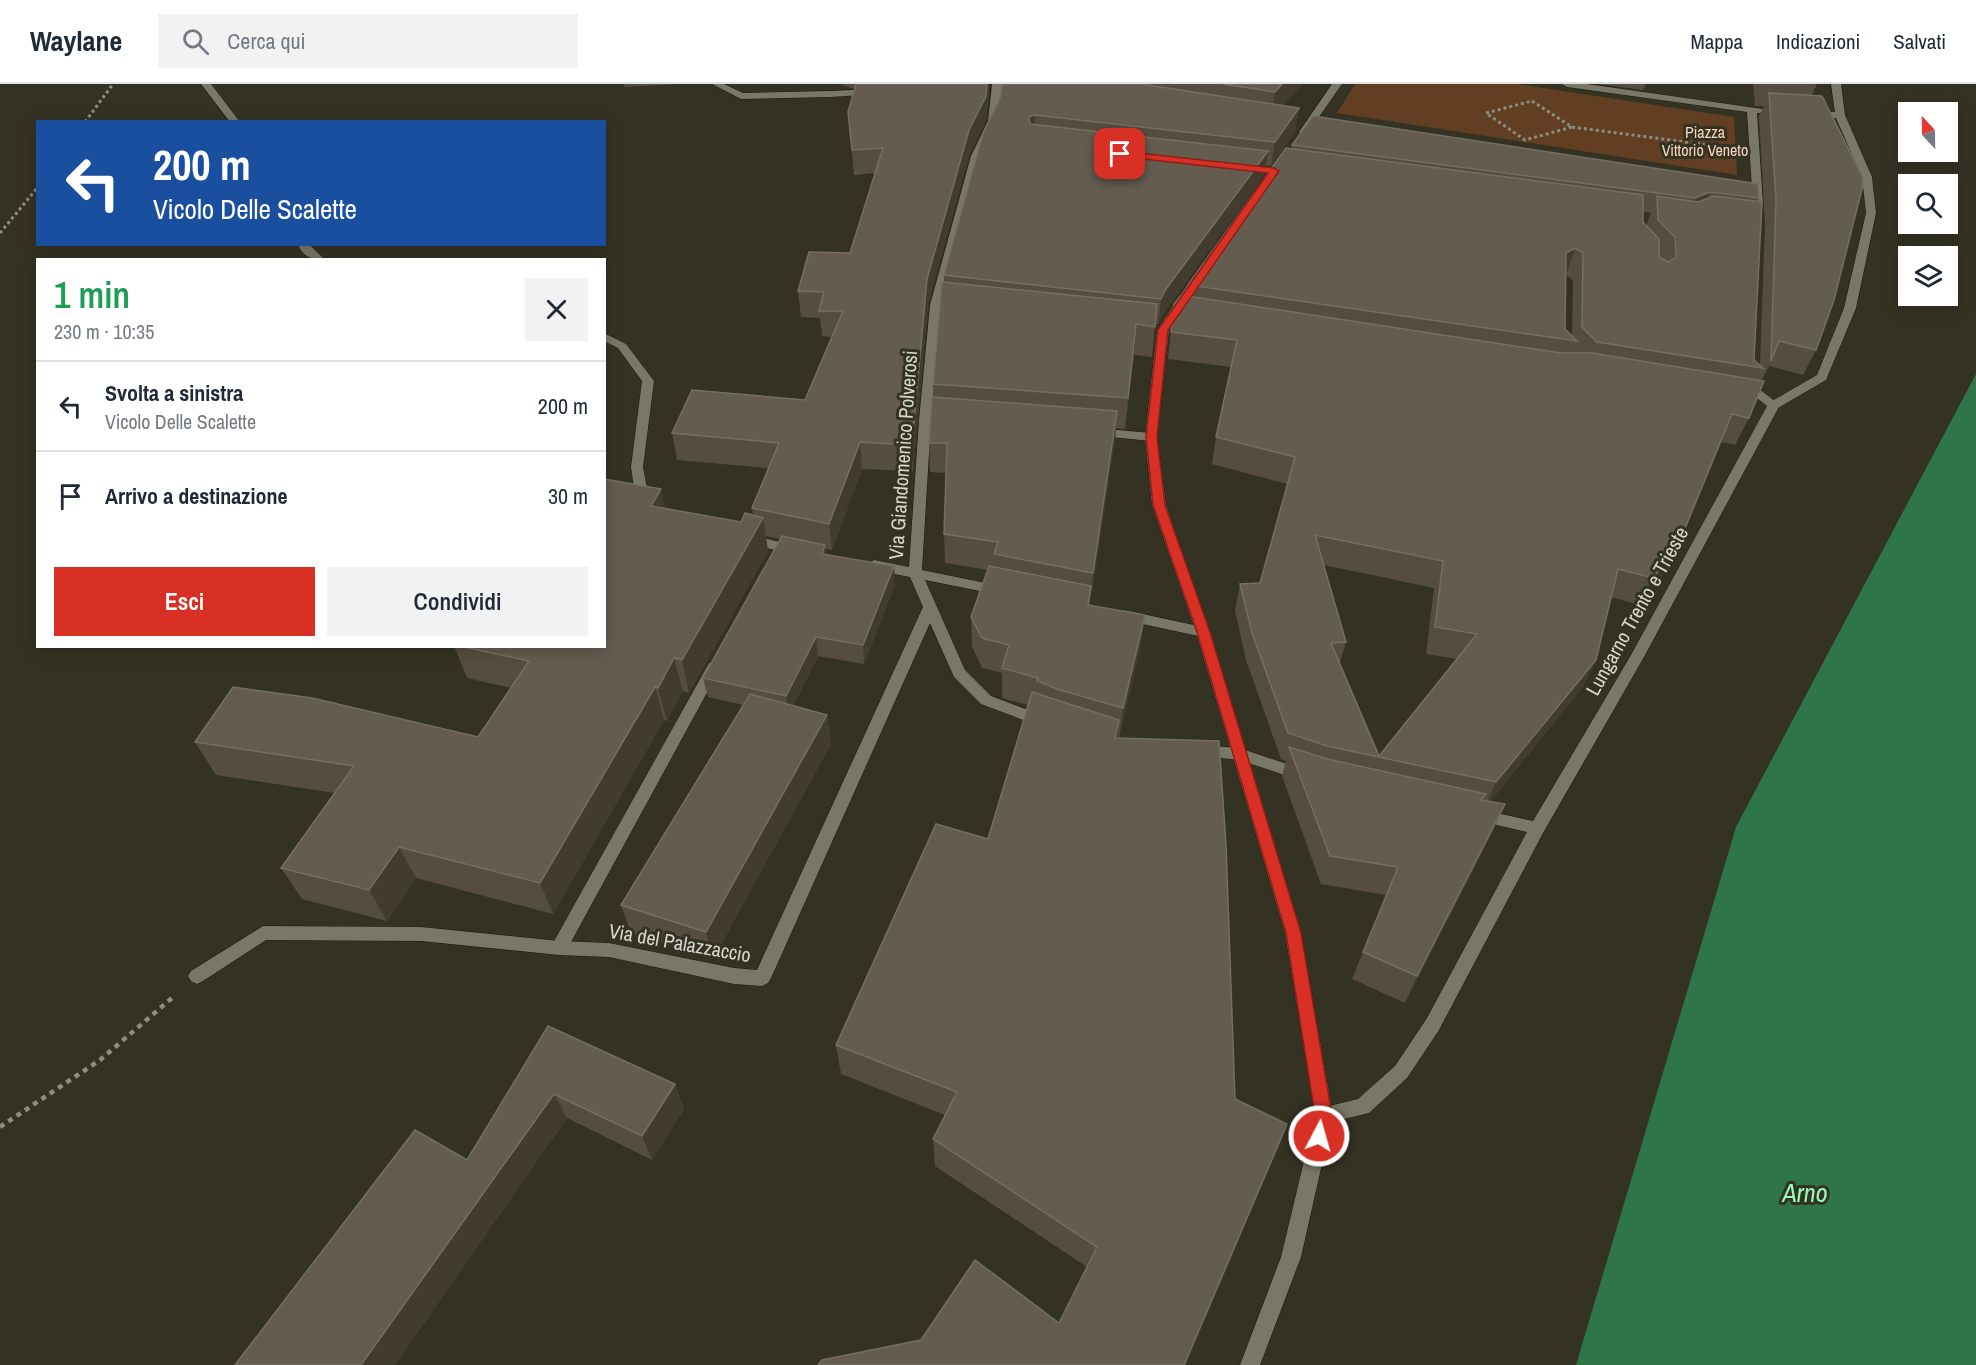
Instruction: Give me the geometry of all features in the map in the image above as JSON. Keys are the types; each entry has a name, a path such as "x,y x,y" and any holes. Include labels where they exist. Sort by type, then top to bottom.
{"street":[{"path":"206,84 233,120"},
{"path":"717,84 741,96 890,91"},
{"name":"Via Giandomenico Polverosi","path":"997,84 993,121 976,156 942,306 915,573 959,673 986,700 1053,726"},
{"path":"1294,145 1337,84"},
{"path":"1567,84 1752,111 1774,112"},
{"path":"1750,401 1774,405 1822,377 1850,308 1870,213 1867,177 1840,115 1836,84"},
{"path":"983,86 1012,85"},
{"path":"1752,111 1755,151 1752,195 1758,215"},
{"path":"1796,113 1840,115"},
{"path":"305,246 318,258"},
{"path":"1206,267 1177,316 1157,329 1151,437 1159,505 1203,632 1293,933 1324,1115 1291,1257 1250,1365"},
{"path":"606,337 621,346 648,381 637,467 643,502 663,511"},
{"path":"1751,364 1749,387 1774,405"},
{"name":"Lungarno Trento e Trieste","path":"1324,1115 1363,1107 1401,1072 1433,1024 1537,828 1637,657 1774,405"},
{"path":"1086,432 1151,437"},
{"path":"737,537 777,552 803,552"},
{"path":"859,562 1017,593"},
{"name":"Via del Palazzaccio","path":"197,976 263,933 421,934 559,948 609,950 734,976 762,978 930,607"},
{"path":"1108,612 1203,632"},
{"path":"559,948 723,650"},
{"path":"1184,750 1239,753 1319,780"},
{"path":"1469,813 1537,828"}],"path":[{"path":"86,120 113,84"},
{"path":"1525,140 1486,113 1532,100 1572,127"},
{"path":"1520,147 1525,140 1572,127 1755,151"},
{"path":"0,233 36,189"},
{"path":"0,1127 100,1060 197,976"}],"green space":[{"name":"Piazza Vittorio Veneto","path":"1355,84 1518,84 1734,117 1737,175 1337,113"}],"water":[{"name":"Arno","path":"1976,374 1976,1365 1576,1365 1736,827"}],"building":[{"path":"856,84 987,84 986,96 969,130 927,279 912,445 860,442 829,524 752,508 779,443 672,433 692,390 805,400 843,311 819,311 824,292 798,291 809,252 850,253 883,148 852,150 848,112"},
{"path":"1002,84 1141,84 1299,108 1275,142 1035,115 1029,117 1030,124 1268,151 1166,289 1161,299 944,275 983,133 1000,98"},
{"path":"1223,84 1282,84 1275,92"},
{"path":"1769,93 1822,96 1863,178 1834,300 1816,350 1779,341 1771,361 1776,200"},
{"path":"1313,116 1758,184 1759,198 1710,192 1695,198 1292,145"},
{"path":"1286,148 1643,195 1643,222 1659,239 1659,257 1669,262 1676,257 1675,237 1658,220 1657,196 1698,202 1714,196 1762,202 1754,360 1763,368 1597,342 1582,327 1583,253 1575,248 1566,253 1565,329 1577,341 1188,285"},
{"path":"942,282 1157,304 1155,327 1136,324 1128,398 933,384"},
{"path":"1181,295 1561,353 1592,353 1764,381 1749,418 1732,414 1679,543 1653,578 1618,569 1596,660 1496,782 1327,746 1288,733 1252,633 1240,584 1260,583 1295,457 1216,437 1237,340 1171,332 1174,304","holes":["1315,535 1443,561 1435,627 1477,634 1379,756 1331,643 1346,642"]},
{"path":"932,397 1117,411 1093,573 994,554 998,542 944,534 947,443 929,443"},
{"path":"606,479 661,489 651,506 741,522 745,513 763,518 682,660 674,658 658,688 655,687 540,883 399,847 369,890 281,868 354,766 195,742 233,687 312,698 478,737 529,661 468,648 606,648"},
{"path":"782,536 825,545 822,554 894,566 863,645 816,637 786,696 703,678"},
{"path":"989,566 1091,586 1088,605 1145,615 1123,708 1060,690 1037,681 1038,678 1002,668 1009,645 982,638 971,617"},
{"path":"1032,692 1119,720 1115,738 1219,741 1226,845 1235,1099 1287,1124 1184,1365 818,1365 822,1360 921,1340 975,1260 1059,1323 1097,1247 933,1139 957,1092 836,1045 936,824 988,839"},
{"path":"750,694 827,715 706,932 621,905"},
{"path":"1289,747 1327,759 1486,794 1481,800 1505,804 1417,976 1363,952 1398,867 1330,856"},
{"path":"548,1026 675,1084 642,1136 554,1094 361,1365 235,1365 415,1130 467,1160"}],"route":[{"path":"1120,154 1274,171 1171,315 1163,330 1151,437 1159,505 1203,632 1293,933 1324,1115 1319,1136"}]}
